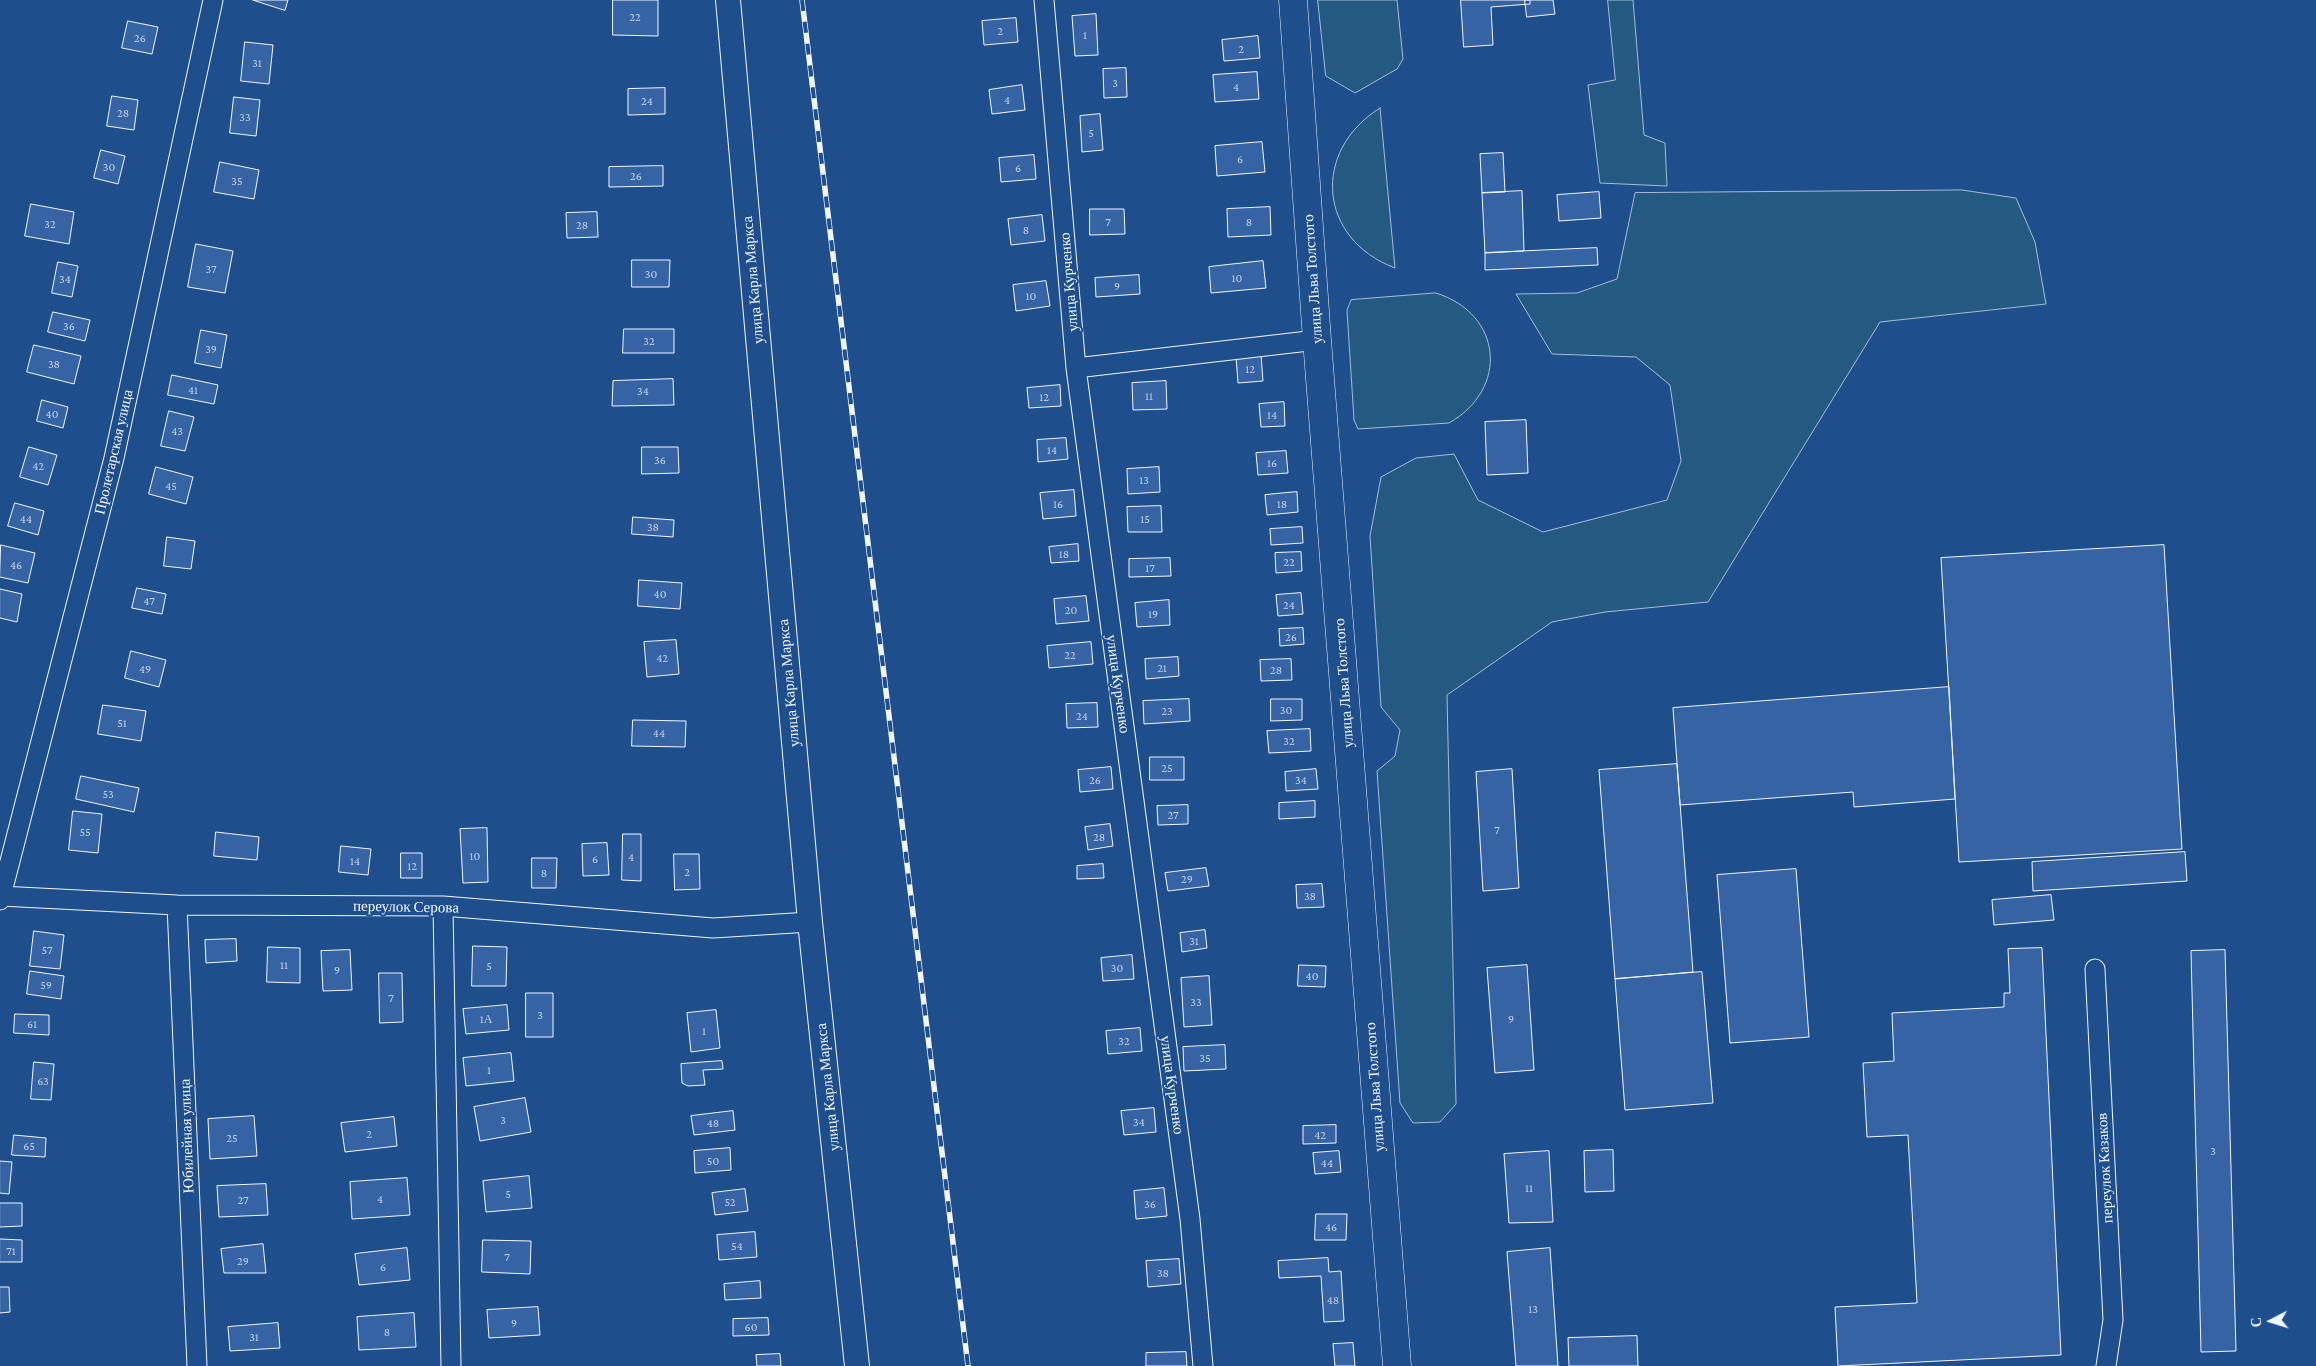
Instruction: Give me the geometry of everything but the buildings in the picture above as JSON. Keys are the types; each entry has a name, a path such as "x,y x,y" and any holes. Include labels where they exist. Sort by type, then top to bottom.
{"main road":[{"name":"улица Льва Толстого","path":"1293,0 1317,340 1397,1366"}],"street":[{"name":"Пролетарская улица","path":"0,897 114,458 213,0"},
{"name":"улица Карла Маркса","path":"728,0 810,922 857,1366"},
{"name":"улица Курченко","path":"1044,0 1076,368 1190,1219 1203,1366"},
{"path":"1076,368 1317,340"},
{"name":"переулок Серова","path":"0,897 178,905 443,906 713,928 810,922"},
{"name":"Юбилейная улица","path":"178,905 196,1366"},
{"path":"443,906 451,1366"},
{"name":"переулок Казаков","path":"2095,969 2113,1320 2106,1366"}],"shaded area":[{"path":"1318,0 1397,0 1403,59 1397,69 1355,93 1326,76"},
{"path":"1608,0 1633,0 1644,135 1665,143 1667,186 1600,183 1588,85 1615,80"},
{"path":"1380,108 1395,268 1369,255 1350,237 1338,216 1333,193 1334,170 1342,147 1358,126"},
{"path":"1962,190 2016,198 2035,242 2046,304 1880,322 1708,602 1605,612 1552,622 1447,695 1456,1104 1440,1122 1413,1123 1400,1103 1377,771 1395,756 1400,730 1381,707 1370,536 1381,477 1416,458 1454,454 1478,500 1543,532 1667,500 1681,461 1670,385 1636,357 1552,354 1516,294 1577,293 1617,279 1635,193"},
{"path":"1436,293 1458,303 1475,317 1485,334 1490,353 1489,372 1482,391 1468,409 1449,423 1358,429 1354,420 1347,310 1351,300"}],"railway":[{"path":"802,0 968,1366"}]}
